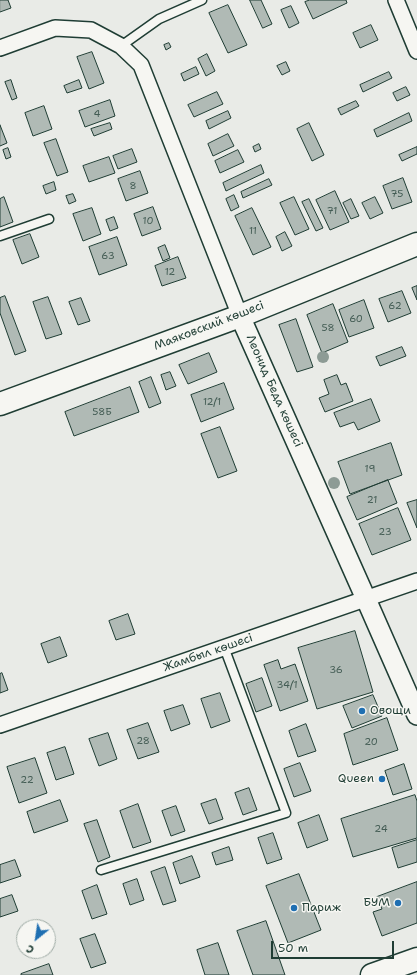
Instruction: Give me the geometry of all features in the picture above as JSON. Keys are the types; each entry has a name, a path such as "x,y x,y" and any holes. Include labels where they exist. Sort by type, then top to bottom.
{"main road":[{"name":"Маяковский көшесі","path":"0,404 240,316 417,244"},
{"path":"372,975 417,959"}],"street":[{"path":"396,0 417,51"},
{"name":"Леонид Беда көшесі","path":"0,48 55,28 91,30 121,46 141,65 240,316 417,715"},
{"name":"Жамбыл көшесі","path":"0,725 417,581"}],"lane":[{"path":"121,46 159,20 202,0"},
{"path":"0,236 48,219"},
{"path":"101,870 286,813 224,647"}],"building":[{"path":"0,0 8,0 11,8 0,12"},
{"path":"250,0 261,0 272,24 263,28"},
{"path":"310,0 346,0 347,3 313,19 305,2"},
{"path":"228,5 247,45 228,53 209,13"},
{"path":"291,6 299,23 289,28 281,10"},
{"path":"371,25 378,40 360,48 353,33"},
{"path":"169,43 171,47 166,50 164,45"},
{"path":"92,52 104,83 89,89 77,57"},
{"path":"207,54 215,71 206,76 198,59"},
{"path":"286,62 290,71 282,75 277,66"},
{"path":"196,67 199,74 184,81 181,74"},
{"path":"389,72 392,78 363,92 360,85"},
{"path":"11,80 17,98 12,100 5,82"},
{"path":"79,80 82,88 67,93 64,86"},
{"path":"406,87 410,95 397,101 393,93"},
{"path":"217,92 223,104 194,117 188,105"},
{"path":"110,100 115,116 85,127 79,111"},
{"path":"356,101 359,106 341,115 338,109"},
{"path":"44,106 52,129 33,136 25,113"},
{"path":"228,111 231,118 209,129 206,121"},
{"path":"409,113 412,121 377,137 374,130"},
{"path":"110,123 112,129 94,136 91,129"},
{"path":"309,123 324,155 312,161 297,129"},
{"path":"0,125 7,143 0,146"},
{"path":"228,134 234,146 213,156 208,144"},
{"path":"56,139 68,172 57,176 44,143"},
{"path":"259,144 261,149 255,152 253,147"},
{"path":"417,147 417,154 402,161 399,155"},
{"path":"8,148 11,157 6,159 3,150"},
{"path":"132,149 137,162 118,169 113,156"},
{"path":"238,150 244,162 220,173 215,161"},
{"path":"109,157 115,173 89,182 83,166"},
{"path":"261,165 264,173 226,191 223,183"},
{"path":"140,171 148,193 126,201 118,179"},
{"path":"403,178 412,202 392,209 383,186"},
{"path":"269,179 272,185 243,198 241,192"},
{"path":"54,182 56,190 46,194 43,186"},
{"path":"335,191 349,222 330,230 316,200"},
{"path":"73,194 76,201 69,204 66,196"},
{"path":"234,195 239,207 231,211 226,199"},
{"path":"4,197 13,222 0,227 0,199"},
{"path":"294,197 309,229 295,235 280,203"},
{"path":"375,197 383,213 370,219 362,203"},
{"path":"309,199 323,228 316,231 302,202"},
{"path":"351,199 359,216 351,219 343,203"},
{"path":"153,207 161,229 142,236 134,214"},
{"path":"92,208 101,234 83,241 73,214"},
{"path":"252,208 271,247 253,255 235,216"},
{"path":"114,217 118,228 110,231 106,220"},
{"path":"285,232 292,246 282,251 276,237"},
{"path":"30,234 39,257 22,264 13,240"},
{"path":"117,237 127,265 99,275 89,247"},
{"path":"165,245 170,258 163,261 158,248"},
{"path":"178,257 186,278 162,286 155,266"},
{"path":"417,286 417,300 412,288"},
{"path":"402,291 411,313 388,322 379,299"},
{"path":"5,296 26,351 15,355 0,313 0,298"},
{"path":"48,297 62,334 46,339 33,302"},
{"path":"81,298 90,321 78,325 69,302"},
{"path":"364,300 374,328 349,337 339,310"},
{"path":"333,304 348,342 322,353 307,315"},
{"path":"296,319 313,367 297,372 279,325"},
{"path":"402,347 406,356 380,366 376,357"},
{"path":"209,353 217,372 188,384 179,365"},
{"path":"170,372 176,386 166,390 161,375"},
{"path":"337,375 341,385 346,383 353,401 325,412 319,398 329,394 324,380"},
{"path":"151,377 161,403 149,408 139,382"},
{"path":"224,383 234,409 201,422 191,395"},
{"path":"130,387 139,412 74,436 65,412"},
{"path":"371,399 380,421 358,430 354,422 340,427 334,413"},
{"path":"220,427 237,471 218,478 201,434"},
{"path":"391,443 402,475 350,494 338,462"},
{"path":"388,480 397,503 357,520 347,497"},
{"path":"417,500 417,528 407,503"},
{"path":"398,508 411,540 372,555 359,524"},
{"path":"128,614 135,634 116,640 109,621"},
{"path":"355,631 373,692 317,709 298,648"},
{"path":"60,637 67,656 48,663 41,644"},
{"path":"278,660 281,669 295,664 308,701 280,711 264,665"},
{"path":"2,673 8,690 0,693 0,674"},
{"path":"262,678 272,706 256,712 246,684"},
{"path":"220,693 230,721 211,728 201,699"},
{"name":"Овощи","path":"373,695 382,716 352,728 343,706"},
{"path":"183,705 190,724 171,731 164,711"},
{"path":"387,718 398,750 353,765 344,734"},
{"path":"148,723 159,752 138,759 127,730"},
{"path":"306,724 316,751 298,757 289,731"},
{"path":"108,733 117,759 99,766 89,739"},
{"path":"65,747 74,774 56,780 47,753"},
{"path":"35,758 47,793 19,803 7,767"},
{"path":"300,763 311,791 294,797 284,769"},
{"path":"404,764 412,789 393,795 385,771"},
{"path":"249,788 257,810 243,815 235,793"},
{"path":"415,795 417,801 417,838 353,857 341,819"},
{"path":"216,799 223,819 209,824 201,804"},
{"path":"60,800 68,821 34,833 27,812"},
{"path":"138,804 151,842 133,848 120,811"},
{"path":"176,806 185,831 171,836 162,811"},
{"path":"319,815 328,840 307,848 298,823"},
{"path":"97,820 110,857 98,862 84,824"},
{"path":"273,833 282,859 267,864 258,838"},
{"path":"417,840 417,862 398,868 392,848"},
{"path":"229,847 233,860 216,865 212,853"},
{"path":"192,856 200,877 180,884 173,863"},
{"path":"15,860 21,876 0,883 0,865"},
{"path":"165,867 176,901 163,905 151,872"},
{"name":"Париж","path":"299,874 321,930 288,943 266,886"},
{"path":"137,879 144,900 130,905 123,884"},
{"name":"БУМ","path":"417,882 417,923 382,936 373,912 382,909 377,897"},
{"path":"97,885 107,914 92,919 82,891"},
{"path":"12,895 18,911 0,917 0,899"},
{"path":"266,921 285,975 253,975 237,931"},
{"path":"95,934 106,963 91,968 80,939"},
{"path":"218,943 229,975 205,975 197,950"},
{"path":"49,964 53,975 21,975 21,974"}],"place":[{"name":"Овощи","path":"362,711"},
{"name":"Queen","path":"382,779"},
{"name":"БУМ","path":"398,903"},
{"name":"Париж","path":"294,908"}]}
